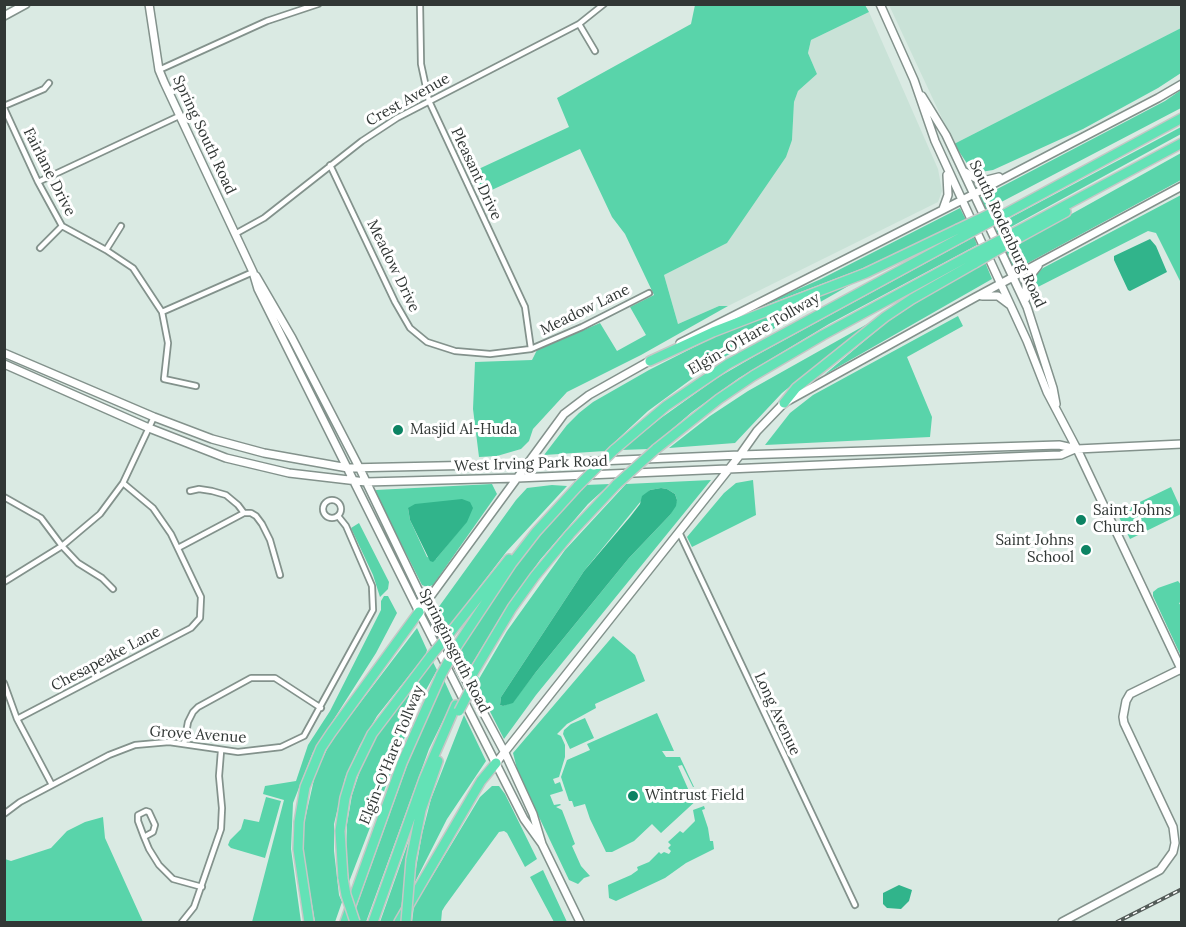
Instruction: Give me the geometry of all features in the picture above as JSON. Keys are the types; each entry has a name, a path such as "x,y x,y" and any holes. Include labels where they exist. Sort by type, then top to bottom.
{"highway":[{"name":"Elgin-O'Hare Tollway","path":"345,922 402,763 441,675 457,646 490,594 536,532 614,450 666,406 728,364 960,233 1182,118"},
{"path":"374,922 424,779 487,648 512,608 548,561 617,484 656,449 719,399 753,376 823,335 973,259 1182,143"},
{"path":"650,361 713,332 866,273 960,233"},
{"path":"784,403 796,388 885,317 973,259"},
{"path":"355,922 343,878 340,831 345,798 352,775 372,734 431,656 520,545 536,532"},
{"path":"309,922 299,862 298,838 301,804 308,780 321,748 418,612"},
{"path":"406,922 411,860 417,827 436,765 458,708"},
{"path":"399,922 481,781 496,763"}],"main road":[{"path":"8,14 26,4"},
{"name":"Spring South Road","path":"149,4 159,70 253,272 258,289 348,468"},
{"name":"South Rodenburg Road","path":"880,4 914,81 944,160 1011,305 1047,392 1077,448 1181,670"},
{"name":"South Rodenburg Road","path":"914,81 946,135 1027,307 1053,388 1056,407"},
{"path":"418,612 552,428 570,408 668,349 974,194 1182,84"},
{"path":"943,209 947,202 949,184 944,160"},
{"path":"962,169 977,179 987,180 1013,173"},
{"path":"496,763 757,431 784,403 1182,186"},
{"path":"1027,307 1026,281 1044,260"},
{"name":"Spring South Road","path":"253,272 263,285 360,469"},
{"path":"974,298 998,296 1011,305"},
{"name":"West Irving Park Road","path":"4,353 154,417 230,445 360,469 1059,445 1077,448 1182,444"},
{"name":"West Irving Park Road","path":"4,364 149,428 226,458 289,472 366,482 727,470 1061,455 1077,448"},
{"name":"Springinsguth Road","path":"348,468 418,612 525,819 542,844 580,922"},
{"name":"Springinsguth Road","path":"360,469 425,603 505,753 533,814 542,844"},
{"path":"1062,922 1160,870 1173,852 1175,835 1173,827 1123,717 1130,694 1181,670"}],"street":[{"path":"7,4 8,14"},
{"path":"159,70 267,21 318,4"},
{"name":"Pleasant Drive","path":"420,4 421,64 429,101 525,306 531,349"},
{"name":"Crest Avenue","path":"235,234 264,218 363,140 397,118 579,24 604,4"},
{"path":"579,24 595,51"},
{"path":"4,107 44,88 49,83"},
{"name":"Fairlane Drive","path":"4,107 38,182 62,226 133,268 162,312 168,343 164,380 196,386"},
{"path":"38,182 179,116"},
{"name":"Meadow Drive","path":"330,165 395,302 410,328 427,342 455,351 490,354 531,349"},
{"path":"40,248 62,226"},
{"path":"106,250 121,226"},
{"path":"162,312 253,272"},
{"name":"Meadow Lane","path":"531,349 582,327 649,293"},
{"path":"4,582 62,546 100,514 123,483 154,417"},
{"path":"123,483 153,508 178,548 244,513 251,513 256,516 270,540 280,575"},
{"path":"190,491 205,490 226,495 244,513"},
{"path":"4,497 41,518 78,563 102,578 113,589"},
{"name":"Grove Avenue","path":"4,814 20,802 127,747 157,742 238,752 281,747 304,736 373,610 372,586 346,526 338,516"},
{"name":"Long Avenue","path":"679,532 855,905"},
{"name":"Chesapeake Lane","path":"18,719 191,628 201,614 201,597 178,548"},
{"path":"184,744 192,712 203,703 251,678 275,678 321,708"},
{"path":"4,683 18,719 52,785"},
{"path":"182,922 194,907 221,830 222,808 219,776 221,751"},
{"path":"144,837 153,832 155,825 149,812 146,811 138,815 138,821 144,837 159,866 173,879 202,887"}],"shaded area":[{"path":"695,5 865,5 869,12 811,40 808,53 817,74 798,91 794,102 792,140 786,157 727,243 664,275 678,324 719,306 728,306 641,355 567,392 533,429 529,441 521,449 497,456 479,457 473,409 475,362 532,360 537,350 600,323 617,351 646,335 630,307 654,295 625,234 612,217 580,149 481,195 470,173 569,127 557,98 691,24"},
{"path":"889,5 1181,5 1181,28 954,144"},
{"path":"869,12 938,169 942,191 938,202 728,306 719,306 678,324 664,275 727,243 792,140 794,102 798,91 817,74 808,53 811,40"},
{"path":"1181,28 1181,73 1083,129 993,170 981,172 974,171 968,165 954,144"},
{"path":"1181,90 1181,108 986,210 980,198 1165,101"},
{"path":"1181,127 1181,134 998,234 995,226"},
{"path":"1181,153 1181,180 1015,270 1005,251"},
{"path":"1181,195 1181,283 1156,233 1148,231 1030,291 1029,286 1034,276 1043,268"},
{"path":"960,208 966,220 861,269 735,317 821,279"},
{"path":"974,237 977,245 829,324 739,378 692,412 649,449 621,450 717,378"},
{"path":"1150,239 1156,246 1167,272 1130,291 1114,256"},
{"path":"985,262 992,279 824,375 887,322"},
{"path":"857,281 712,364 648,411 605,451 544,455 579,413 593,402 649,370 718,335"},
{"path":"958,316 963,326 907,357 932,417 930,437 765,445 790,413 813,395"},
{"path":"869,323 782,393 735,443 669,448 710,416 748,391"},
{"path":"711,480 536,695 504,739 476,684 507,631 565,550 626,484","holes":["667,489 675,494 677,500 670,515 629,558 513,702 500,705 501,697 584,571 650,490"]},
{"path":"753,480 756,515 692,547 687,537 724,493 736,483"},
{"path":"492,484 497,494 433,585 427,587 422,585 376,490","holes":["408,508 466,522 436,559 427,557 410,520"]},
{"path":"610,484 588,504 540,560 507,606 469,669 460,651 512,571 585,485"},
{"path":"567,486 507,551 448,628 438,608 516,500 527,488"},
{"path":"1171,487 1181,514 1130,539 1117,513"},
{"path":"661,488 675,494 677,500 670,515 629,558 513,703 500,705 501,697 584,571 630,517 640,504 642,496 650,490"},
{"path":"462,499 470,502 473,508 467,522 436,559 433,562 430,561 410,520 408,508 415,504"},
{"path":"359,523 389,582 388,589 380,597 373,575 351,528"},
{"path":"1178,581 1182,586 1179,603 1182,608 1181,656 1153,596 1153,592 1158,588"},
{"path":"384,596 388,596 397,613 376,653 313,752 293,803 291,849 301,922 252,922 284,800 263,794 265,786 296,781 308,745 330,711 381,610 381,601"},
{"path":"417,628 427,650 426,654 377,716 360,745 345,778 334,824 334,851 339,895 342,902 335,922 315,922 303,851 304,824 315,775 328,747 341,728"},
{"path":"613,636 635,655 645,681 595,704 596,708 567,724 557,734 561,736 565,745 565,757 559,777 553,779 555,784 560,782 563,791 550,795 554,805 561,805 556,807 562,810 575,844 572,846 581,866 590,876 578,884 569,880 518,773 513,753"},
{"path":"433,662 437,670 416,708 349,882 346,852 347,824 352,795 362,765 376,737"},
{"path":"444,680 453,700 429,749 366,922 351,922 408,763"},
{"name":"Wintrust Field","path":"657,713 674,751 662,751 666,757 680,757 694,787 682,765 678,766 689,791 696,790 699,798 661,833 652,824 634,841 612,852 606,852 585,804 574,807 572,801 569,801 561,777 567,760 590,750 587,744"},
{"path":"464,715 486,761 447,819 413,886 431,799"},
{"path":"585,718 594,738 570,749 563,734 564,730"},
{"path":"492,786 499,786 505,794 537,859 525,867 507,833 499,832 445,906 441,922 412,922 414,906 480,797"},
{"path":"266,797 281,801 265,858 231,848 228,845 230,840 241,829 244,819 259,822"},
{"path":"704,806 705,809 702,810 714,849 686,863 665,878 616,901 609,898 608,885 631,875 638,870 637,867 649,862 659,852 669,854 671,851 668,848 671,845 668,842 680,831 683,833 695,821 693,810"},
{"path":"103,817 105,838 143,922 5,922 5,859 11,861 51,848 67,831 85,822"},
{"path":"409,840 401,910 395,922 380,922"},
{"path":"543,870 567,922 554,922 530,877"},
{"path":"899,885 912,890 909,901 901,909 887,908 883,904 883,893"}],"railway":[{"path":"1117,922 1182,889"}],"place":[{"name":"Masjid Al-Huda","path":"398,430"},
{"name":"Saint Johns Church","path":"1081,520"},
{"name":"Saint Johns School","path":"1086,550"},
{"name":"Wintrust Field","path":"633,796"}]}
